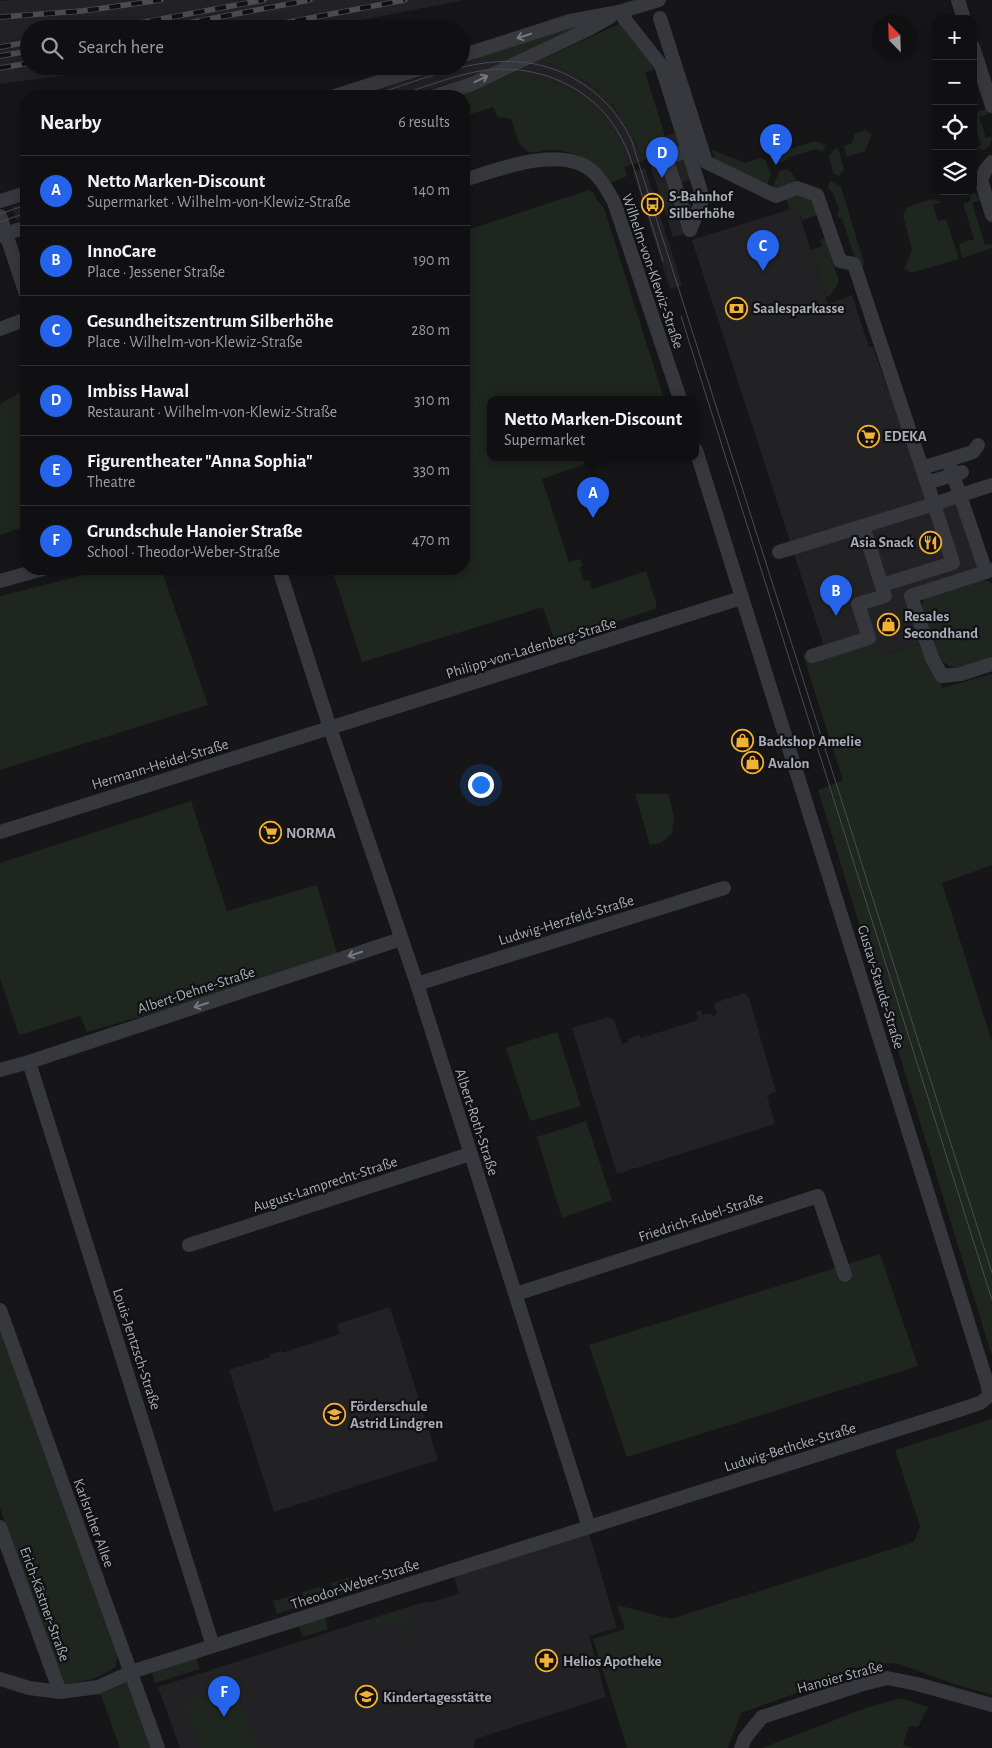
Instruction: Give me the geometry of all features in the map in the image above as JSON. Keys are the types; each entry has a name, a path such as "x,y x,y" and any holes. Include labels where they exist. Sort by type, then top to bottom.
{"street":[{"path":"470,53 570,21 619,12 659,0"},
{"path":"958,0 963,15"},
{"path":"454,90 472,84 589,30 619,12"},
{"path":"619,12 661,65 681,129 706,162 776,196 797,188 816,196 840,260 854,264 953,562 882,585"},
{"path":"660,18 676,52 695,149 704,198 690,230 666,158 695,149"},
{"path":"977,59 992,106"},
{"path":"354,90 400,75"},
{"name":"Wilhelm-von-Klewiz-Straße","path":"470,178 517,165 560,159 585,166 602,182 614,202 679,396"},
{"path":"992,162 986,168 981,180 992,215"},
{"path":"0,201 20,195"},
{"path":"0,216 3,235 20,279"},
{"path":"3,235 20,229"},
{"path":"0,330 20,322"},
{"path":"922,468 973,452 978,445"},
{"path":"699,460 742,598"},
{"path":"948,460 958,474 961,495 989,571 911,596 932,658 942,676 961,674 992,664"},
{"path":"927,483 958,474"},
{"path":"779,552 992,485"},
{"path":"812,656 869,638 858,604 885,596 863,526"},
{"path":"0,581 22,575"},
{"name":"Albert-Roth-Straße","path":"281,575 330,728 417,984 589,1527"},
{"name":"Philipp-von-Ladenberg-Straße","path":"330,728 742,598"},
{"name":"Gustav-Staude-Straße","path":"742,598 988,1386"},
{"name":"Hermann-Heidel-Straße","path":"0,832 330,728"},
{"name":"Ludwig-Herzfeld-Straße","path":"417,984 724,888"},
{"name":"Albert-Dehne-Straße","path":"0,1070 401,939"},
{"name":"Louis-Jentzsch-Straße","path":"29,1062 214,1646"},
{"name":"August-Lamprecht-Straße","path":"189,1245 470,1154"},
{"name":"Friedrich-Fubel-Straße","path":"516,1294 818,1196 845,1275"},
{"name":"Karlsruher Allee","path":"0,1310 158,1748"},
{"name":"Ludwig-Bethcke-Straße","path":"589,1527 966,1408 980,1403 989,1396 988,1386"},
{"name":"Erich-Kästner-Straße","path":"0,1527 60,1692"},
{"name":"Theodor-Weber-Straße","path":"131,1672 589,1527"},
{"path":"0,1679 29,1688 60,1692 98,1687 131,1672"},
{"name":"Hanoier Straße","path":"741,1748 745,1738 762,1717 887,1678 917,1684 992,1705"}],"shaded area":[{"path":"464,0 362,20 20,20 20,75 68,75 0,84 0,1"},
{"path":"604,16 521,57 477,59 475,57"},
{"path":"621,23 657,68 645,72 665,136 659,143 645,148 648,158 643,161 627,124 605,97 577,76 540,60"},
{"path":"506,56 521,57 482,74 427,90 378,90 425,75 470,75 470,61"},
{"path":"540,60 572,73 607,99 627,123 643,161 629,165 617,136 606,121 584,99 554,82 515,72"},
{"path":"515,72 545,79 574,92 598,111 617,136 629,165 624,167 627,176 611,183 592,164 575,155 557,150 528,151 520,144 511,119 498,117 493,107 470,114 470,91"},
{"path":"987,109 988,114 979,117 986,138 992,137 990,145 984,150 977,147 981,145 977,132 977,112"},
{"path":"865,130 872,134 865,151 847,157 844,146 852,143 855,134"},
{"path":"676,132 692,179 669,187 684,234 673,237 645,148 659,143 665,136"},
{"path":"816,141 826,146 822,152 816,149 790,157 782,162 773,163 771,158 773,154"},
{"path":"838,148 844,170 839,176 834,174 829,157 833,150"},
{"path":"713,150 745,163 761,158 765,160 771,175 767,185 716,161"},
{"path":"645,168 682,285 670,289 633,172"},
{"path":"787,169 792,173 796,181 793,186 777,191 772,187 780,171"},
{"path":"831,180 841,187 865,266 856,262 842,219 837,216 839,210 833,193 827,187"},
{"path":"589,190 594,193 604,208 663,396 487,396 487,461 594,461 542,479 569,562 580,559 583,566 579,568 584,581 589,580 592,589 646,571 657,605 655,609 555,642 543,607 362,662 334,575 470,575 470,229"},
{"path":"795,192 813,201 818,215 802,220 797,207 790,209 786,199"},
{"path":"969,195 976,195 980,200 972,203 985,245 992,244 992,248 962,258 959,244 974,239 963,203 971,201"},
{"path":"931,199 942,202 933,205 938,221 946,219 959,259 911,273 904,269 912,250 903,215 908,207"},
{"path":"20,204 20,219 16,220 12,207"},
{"path":"797,207 828,304 852,295 869,347 873,347 887,388 895,386 934,504 961,495 986,572 911,596 926,642 878,657 869,631 824,646 692,240"},
{"path":"825,238 839,282 830,296 826,297 811,250 822,246 820,240"},
{"path":"20,392 20,528 0,535 0,404"},
{"path":"84,575 163,575 208,705 0,770 0,596"},
{"path":"979,579 989,581 992,584 992,659 961,668 949,666 937,657 921,607 924,599"},
{"path":"869,630 879,657 926,642 942,688 992,674 992,865 942,883 992,1042 992,1356 818,790 843,780 803,655"},
{"path":"635,794 668,794 674,816 672,833 661,843 650,845"},
{"path":"191,801 227,911 317,885 339,960 87,1032 80,1016 19,1035 0,978 0,863"},
{"path":"745,993 749,998 776,1092 767,1096 775,1124 617,1174 572,1028 609,1017 614,1020 622,1044 628,1042 627,1039 639,1035 641,1038 698,1020 696,1012 701,1010 703,1015 711,1013 712,1016 717,1014 714,1003"},
{"path":"557,1032 581,1106 530,1121 506,1048"},
{"path":"586,1121 612,1200 562,1218 537,1137"},
{"path":"880,1254 918,1366 627,1457 589,1345"},
{"name":"Förderschule Astrid Lindgren","path":"390,1307 438,1460 274,1512 229,1370 270,1357 270,1354 281,1351 282,1353 340,1334 337,1324"},
{"path":"0,1330 117,1655 116,1667 96,1678 64,1685 0,1508"},
{"path":"992,1419 992,1695 957,1685 899,1664 888,1663 876,1665 741,1713 728,1748 627,1748 593,1639 625,1629 617,1605 671,1619 914,1542 920,1526 895,1450"},
{"path":"589,1533 617,1628 589,1636 606,1697 475,1739 474,1748 180,1748 158,1687 420,1603 436,1601 459,1593 454,1577"},
{"path":"352,1577 356,1589 335,1596 331,1583"},
{"path":"323,1586 327,1598 306,1605 302,1592"},
{"path":"294,1595 298,1607 277,1614 273,1601"},
{"path":"407,1608 414,1631 406,1634 402,1621 372,1630 369,1620"},
{"path":"325,1618 328,1629 303,1637 299,1626"},
{"path":"196,1658 200,1669 155,1683 152,1673"},
{"path":"133,1680 158,1748 120,1748 98,1687"},
{"path":"234,1685 257,1748 201,1748 185,1703"},
{"path":"901,1698 928,1707 918,1727 909,1726 903,1745 913,1748 762,1748 866,1708"}],"tram line":[{"path":"470,65 498,62 523,62 549,68 575,79 608,105 631,139 992,1273"},
{"path":"470,73 506,69 544,75 579,91 594,102 618,132 629,153 663,261"},
{"path":"388,90 434,75"},
{"path":"414,90 461,75"},
{"path":"0,214 20,207"},
{"path":"0,222 20,215"},
{"path":"681,316 992,1300"}],"railway":[{"path":"0,17 82,11 161,0"},
{"path":"156,20 264,0"},
{"path":"204,20 310,0"},
{"path":"299,20 405,0"},
{"path":"0,47 20,44"},
{"path":"0,56 20,53"},
{"path":"0,68 20,65"}],"place":[{"name":"Figurentheater \"Anna Sophia\"","path":"776,165"},
{"name":"Imbiss Hawal","path":"662,178"},
{"name":"S-Bahnhof Silberhöhe","path":"653,205"},
{"name":"Gesundheitszentrum Silberhöhe","path":"763,271"},
{"name":"Saalesparkasse","path":"737,308"},
{"name":"EDEKA","path":"868,436"},
{"name":"Netto Marken-Discount","path":"593,518"},
{"name":"Asia Snack","path":"930,542"},
{"name":"InnoCare","path":"836,616"},
{"name":"Resales Secondhand","path":"888,625"},
{"name":"Backshop Amelie","path":"742,741"},
{"name":"Avalon","path":"752,763"},
{"name":"NORMA","path":"270,833"},
{"name":"Förderschule Astrid Lindgren","path":"334,1415"},
{"name":"Helios Apotheke","path":"547,1661"},
{"name":"Kindertagesstätte","path":"367,1697"},
{"name":"Grundschule Hanoier Straße","path":"224,1717"}]}
